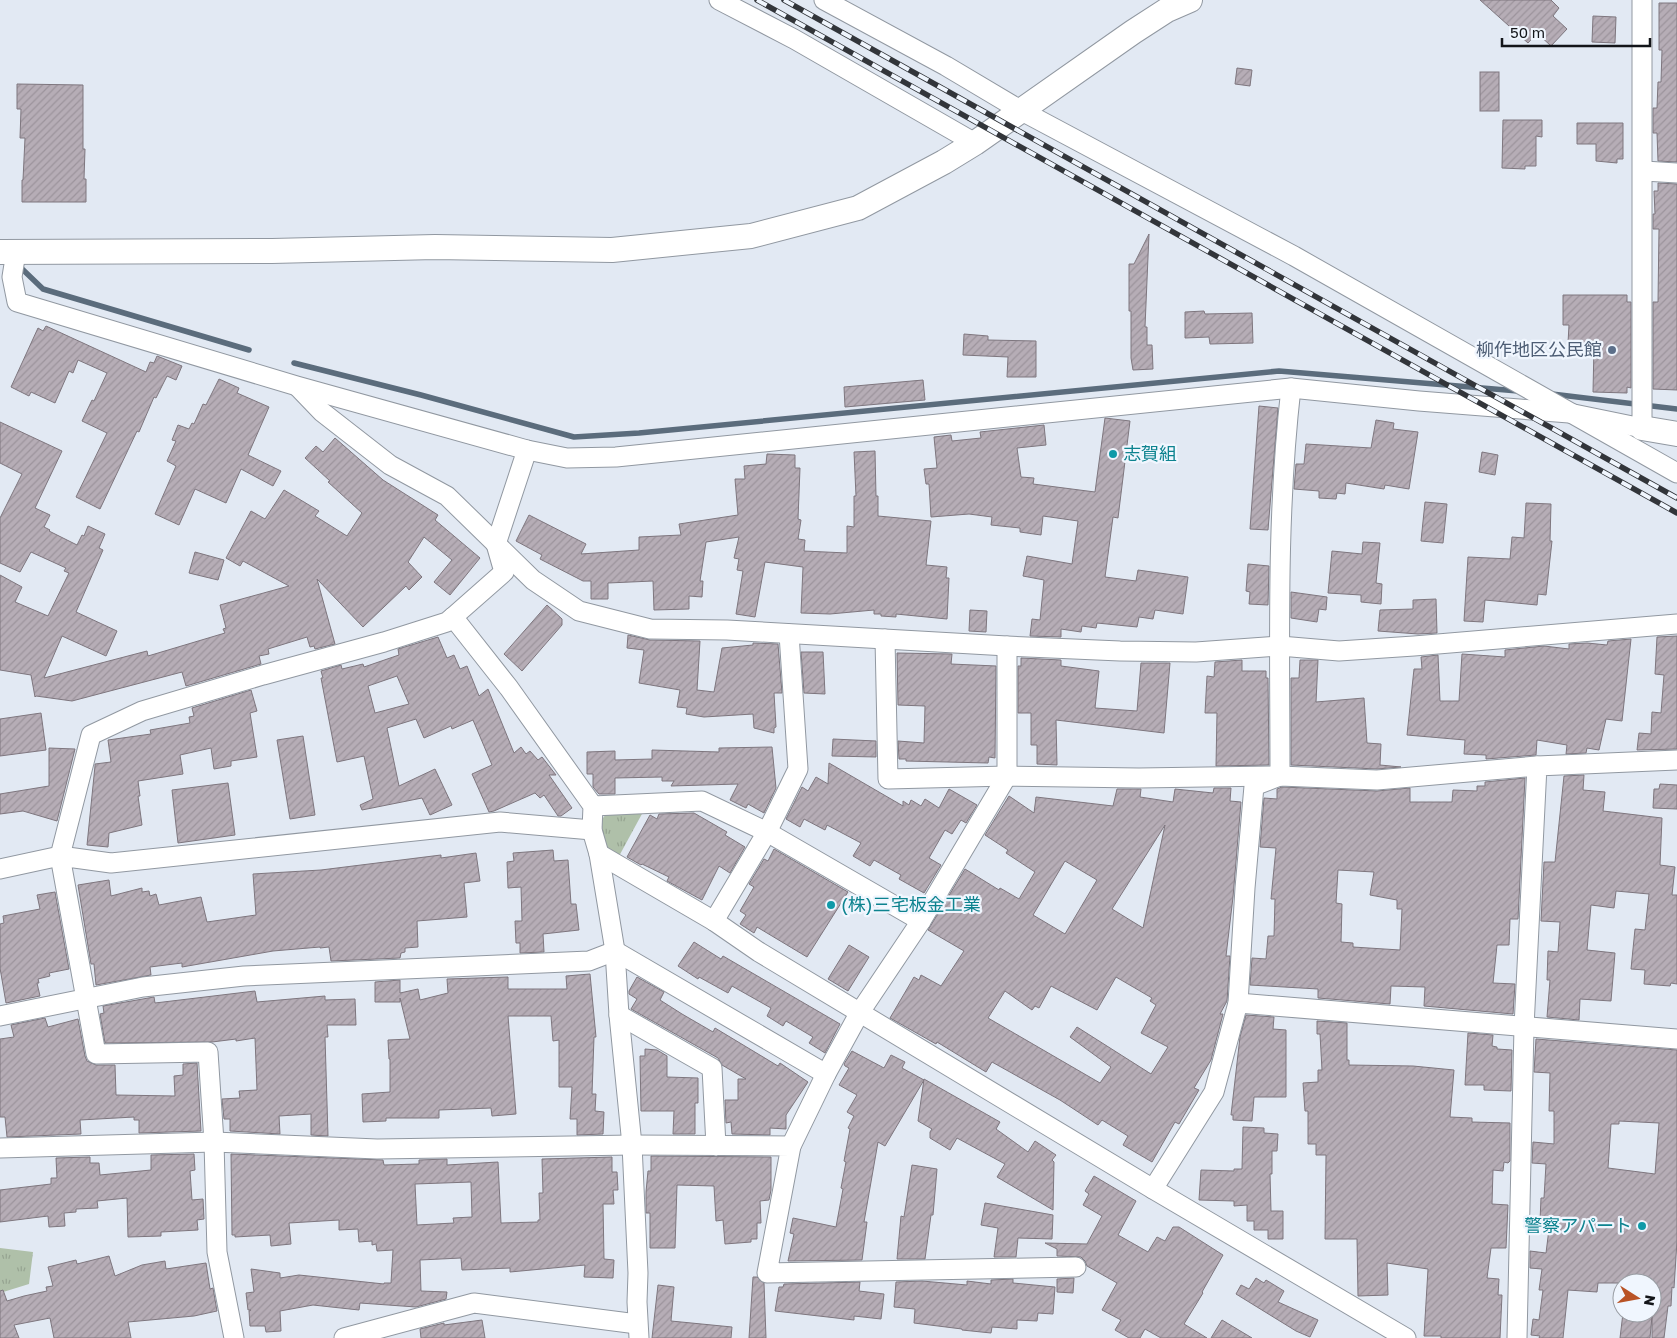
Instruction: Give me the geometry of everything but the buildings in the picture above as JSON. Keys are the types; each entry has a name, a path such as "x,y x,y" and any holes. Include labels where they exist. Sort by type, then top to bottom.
{"street":[{"path":"719,0 794,39 975,143"},
{"path":"824,0 946,66 1020,110 1294,256 1677,473"},
{"path":"1190,0 1168,10 1140,28 975,143 944,162 858,208 751,236 612,250 435,247 272,251 8,252 17,302 297,386 527,450 567,458 616,457 1292,388 1419,401 1569,413 1677,434"},
{"path":"1642,0 1644,171 1642,428"},
{"path":"1644,171 1677,174"},
{"path":"297,386 322,412 390,465 447,496 533,580 579,611 650,629 727,630 1006,646 1196,652 1280,646 1348,650 1677,624"},
{"path":"1280,776 1281,551 1286,437 1292,388"},
{"path":"234,1338 217,1252 214,1142 208,1052 96,1054 60,856 91,735 142,711 384,642 447,622 504,572 496,544 527,450"},
{"path":"344,1338 474,1303 638,1331 638,1273 632,1145 619,1015 615,951 592,830 592,806 509,688 453,618"},
{"path":"714,921 767,832 798,769 789,634"},
{"path":"886,639 888,779 1007,776 1138,778 1280,776 1377,780 1537,766 1677,760"},
{"path":"1006,646 1007,776 921,921 860,1012 826,1074 791,1146 768,1274 1076,1267"},
{"path":"1517,1338 1524,1027 1537,766"},
{"path":"1153,1189 1214,1092 1238,1003 1254,786 1280,776"},
{"path":"592,806 702,801 767,832 921,921"},
{"path":"0,869 60,856 111,863 500,822 592,830"},
{"path":"598,854 714,921 759,952 1153,1189 1406,1338"},
{"path":"0,1016 143,987 244,976 589,961 615,951"},
{"path":"615,951 826,1074"},
{"path":"1238,1003 1677,1039"},
{"path":"619,1015 712,1068 716,1146"},
{"path":"0,1148 214,1142 376,1148 632,1145 791,1146"}],"green space":[{"path":"643,812 618,858 602,847 597,826 606,814"},
{"path":"0,1248 33,1252 29,1284 0,1293"}],"waterway":[{"path":"18,265 43,289 249,350"},
{"path":"294,363 421,395 574,437 639,433 1279,371 1518,391"},
{"path":"1552,394 1677,409"}],"railway":[{"path":"757,0 1677,513"},
{"path":"784,0 1677,498"}],"place":[{"name":"柳作地区公民館","path":"1612,350"},
{"name":"志賀組","path":"1113,454"},
{"name":"(株)三宅板金工業","path":"831,905"},
{"name":"警察アパート","path":"1642,1226"}]}
